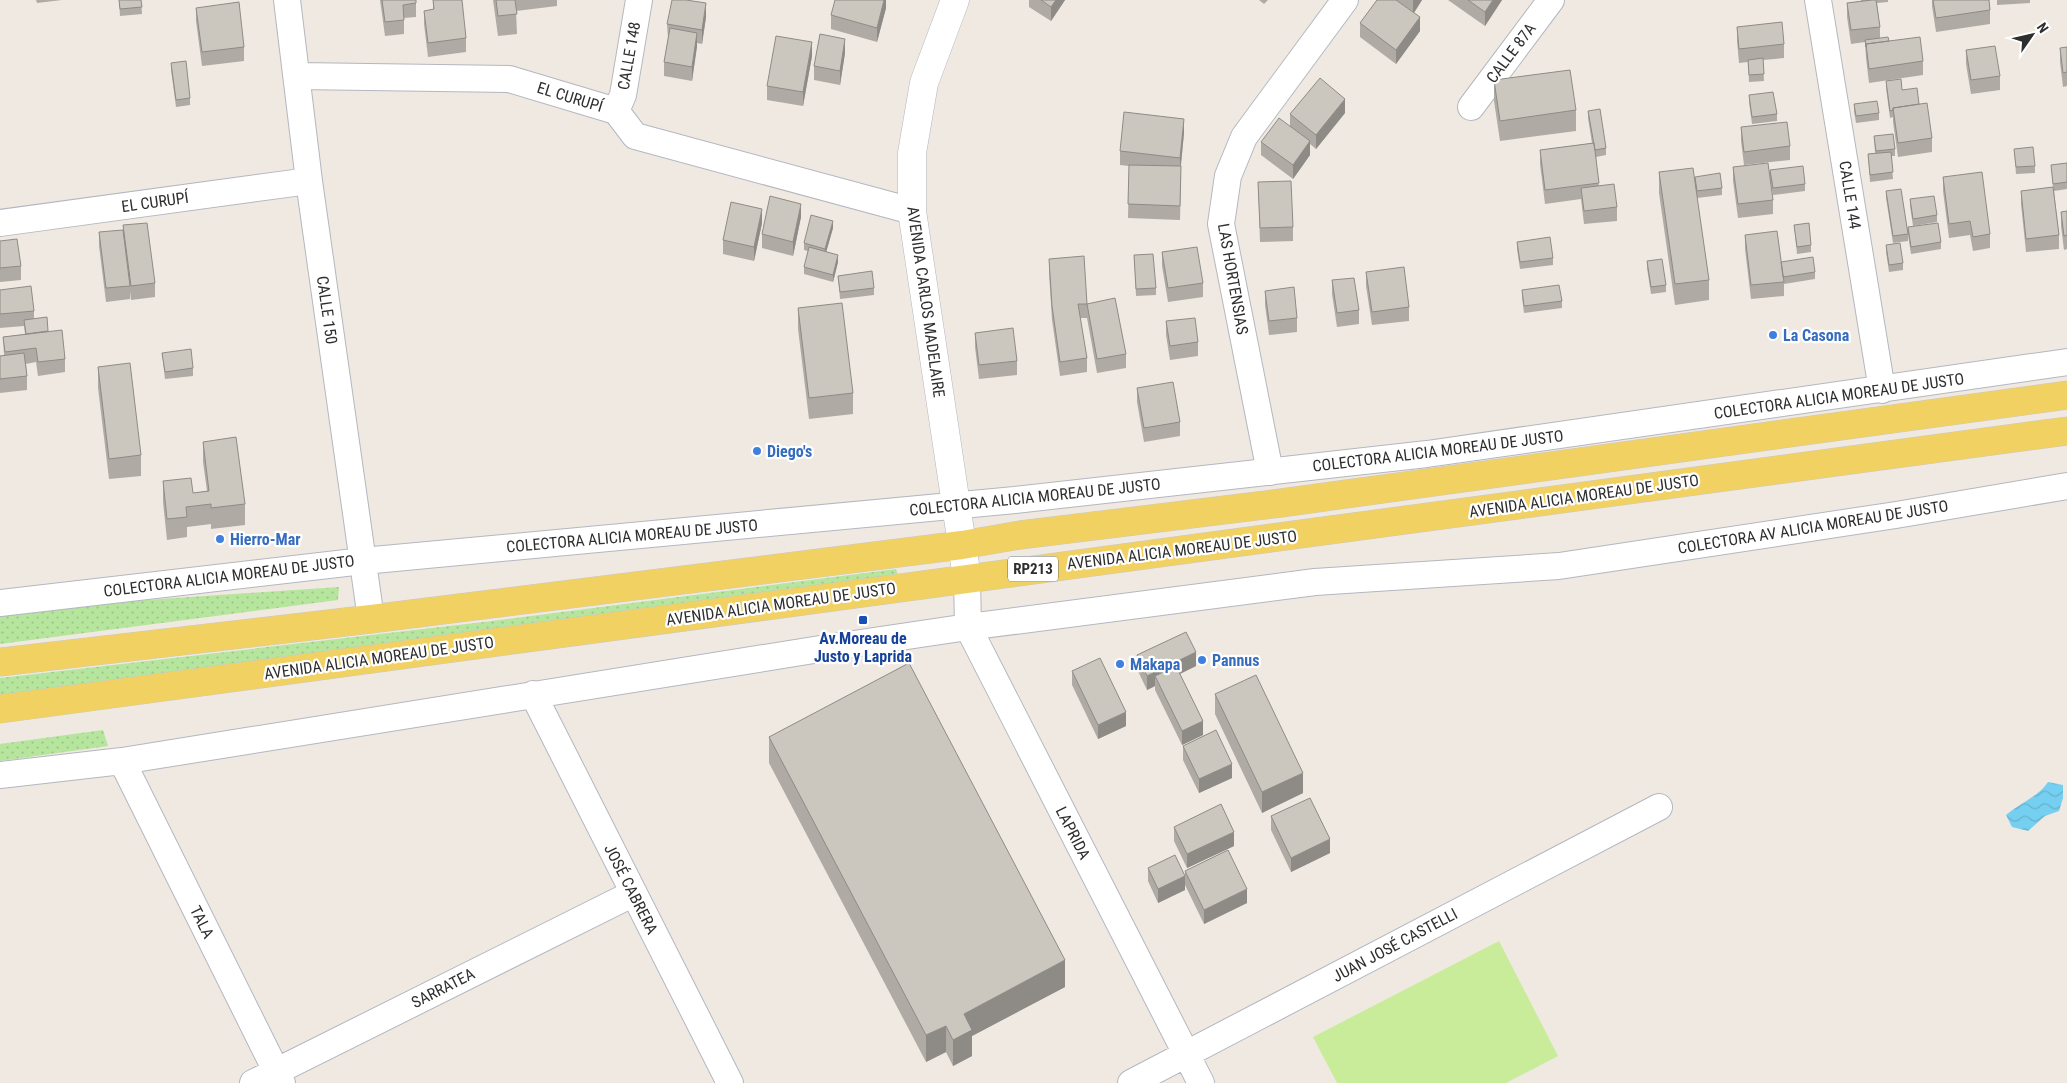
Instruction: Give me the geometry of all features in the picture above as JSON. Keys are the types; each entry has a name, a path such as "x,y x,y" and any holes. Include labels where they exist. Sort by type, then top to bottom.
{"main road":[{"name":"AVENIDA CARLOS MADELAIRE","path":"955,0 924,83 912,153 912,211 967,578"},
{"name":"RP213","path":"0,662 371,619 962,545 1020,535 1281,503 2067,395"},
{"name":"AVENIDA ALICIA MOREAU DE JUSTO","path":"0,709 2067,431"}],"street":[{"name":"CALLE 150","path":"287,0 298,76 309,181 371,619"},
{"name":"CALLE 148","path":"616,111 623,95 639,0"},
{"name":"LAS HORTENSIAS","path":"1270,472 1221,224 1228,176 1244,137 1345,0"},
{"name":"CALLE 87A","path":"1471,107 1551,0"},
{"name":"CALLE 144","path":"1818,0 1882,390"},
{"name":"EL CURUPÍ","path":"298,76 509,78 616,111 634,136 912,211"},
{"name":"EL CURUPÍ","path":"0,223 309,181"},
{"name":"COLECTORA ALICIA MOREAU DE JUSTO","path":"0,603 363,561 956,505 1428,454 2067,362"},
{"name":"COLECTORA AV ALICIA MOREAU DE JUSTO","path":"968,627 1315,582 1559,566 1896,515 2067,486"},
{"name":"LAPRIDA","path":"967,578 968,627 1201,1083"},
{"path":"0,775 122,761 820,648 968,627"},
{"name":"JOSÉ CABRERA","path":"533,694 730,1083"},
{"name":"TALA","path":"122,761 279,1077"},
{"name":"JUAN JOSÉ CASTELLI","path":"1131,1083 1659,807"},
{"name":"SARRATEA","path":"252,1083 279,1077 634,893"}],"green space":[{"path":"896,569 899,578 0,697 0,678 484,622"},
{"path":"339,587 338,600 0,644 0,616 88,604"},
{"path":"103,730 108,746 0,761 0,744"},
{"path":"1499,941 1558,1056 1506,1083 1337,1083 1313,1037"}],"water":[{"path":"2048,782 2063,785 2063,798 2059,811 2045,816 2028,831 2012,827 2006,815 2034,796"}],"building":[{"path":"119,0 141,0 142,7 120,9"},
{"path":"382,0 416,0 416,3 403,5 404,20 385,22"},
{"path":"433,0 462,0 466,38 428,43 424,11 434,9"},
{"path":"496,0 515,0 517,14 498,16"},
{"path":"672,0 706,3 702,30 667,24"},
{"path":"835,0 884,0 877,28 831,15"},
{"path":"1041,0 1056,0 1051,7"},
{"path":"1377,0 1396,0 1420,17 1396,50 1360,23"},
{"path":"1468,0 1493,0 1485,12"},
{"path":"1876,0 1880,27 1851,30 1847,3"},
{"path":"1933,0 1989,0 1990,10 1936,18"},
{"path":"239,2 244,47 202,52 196,8"},
{"path":"1782,22 1784,44 1739,49 1737,27"},
{"path":"670,28 697,33 692,67 664,62"},
{"path":"820,34 845,39 840,71 814,66"},
{"path":"776,36 812,42 803,92 767,86"},
{"path":"1888,37 1889,41 1866,44 1866,47 1865,40"},
{"path":"1920,37 1923,61 1869,69 1866,44"},
{"path":"1995,46 2000,76 1971,80 1966,50"},
{"path":"2067,47 2067,72 2063,73 2060,48"},
{"path":"1763,58 1764,74 1749,75 1748,60"},
{"path":"186,61 190,98 176,100 171,63"},
{"path":"1570,70 1576,110 1500,121 1494,80"},
{"path":"1320,78 1345,99 1316,135 1290,114"},
{"path":"1901,79 1902,90 1917,88 1919,104 1893,108 1890,111 1886,81"},
{"path":"1773,92 1777,114 1752,117 1749,95"},
{"path":"1877,101 1879,113 1856,116 1854,104"},
{"path":"1927,103 1932,138 1898,143 1893,108"},
{"path":"1600,109 1606,148 1595,150 1588,111"},
{"path":"1124,112 1184,119 1180,158 1120,151"},
{"path":"1279,118 1310,141 1293,165 1261,142"},
{"path":"1787,122 1790,146 1744,152 1741,127"},
{"path":"1893,134 1895,149 1876,151 1874,136"},
{"path":"1594,143 1599,183 1545,190 1540,150"},
{"path":"2033,147 2035,166 2016,167 2014,149"},
{"path":"1891,152 1893,172 1870,175 1868,154"},
{"path":"1768,163 1773,200 1738,204 1733,167"},
{"path":"2067,163 2067,182 2053,184 2051,165"},
{"path":"1129,165 1181,166 1180,206 1128,204"},
{"path":"1803,166 1805,184 1773,188 1770,170"},
{"path":"1693,168 1709,280 1675,284 1659,172"},
{"path":"1982,172 1990,234 1973,237 1970,221 1949,224 1943,177"},
{"path":"1720,173 1722,188 1697,191 1695,177"},
{"path":"1291,181 1293,227 1260,228 1258,182"},
{"path":"1614,184 1617,207 1584,211 1581,188"},
{"path":"2053,187 2059,235 2026,239 2021,191"},
{"path":"1901,189 1908,234 1893,236 1886,191"},
{"path":"770,196 801,204 793,242 762,234"},
{"path":"1934,196 1937,215 1913,219 1910,199"},
{"path":"731,202 762,209 754,247 723,240"},
{"path":"2067,211 2067,235 2064,236 2061,212"},
{"path":"811,215 833,221 825,249 804,243"},
{"path":"147,223 155,283 131,286 123,225"},
{"path":"1809,223 1811,245 1797,247 1794,225"},
{"path":"1938,223 1941,242 1911,247 1908,227"},
{"path":"123,230 130,286 106,288 99,232"},
{"path":"1777,231 1784,282 1751,285 1745,235"},
{"path":"1550,237 1553,258 1520,262 1517,242"},
{"path":"17,239 21,266 0,268 0,241"},
{"path":"1900,243 1903,263 1889,265 1886,245"},
{"path":"809,247 838,255 833,275 804,267"},
{"path":"1197,247 1203,283 1168,288 1162,252"},
{"path":"1153,254 1156,288 1136,289 1134,255"},
{"path":"1084,256 1087,304 1078,304 1087,358 1060,362 1052,306 1049,259"},
{"path":"1813,257 1815,272 1783,277 1781,262"},
{"path":"1662,259 1666,285 1651,287 1647,261"},
{"path":"1404,267 1409,307 1372,312 1366,272"},
{"path":"872,271 874,288 840,292 838,276"},
{"path":"1354,278 1359,310 1337,313 1332,280"},
{"path":"1559,285 1562,301 1524,306 1522,290"},
{"path":"31,286 34,311 0,314 0,290"},
{"path":"1294,287 1297,318 1269,321 1265,291"},
{"path":"1115,298 1126,354 1097,359 1087,304"},
{"path":"842,303 853,393 809,398 798,308"},
{"path":"47,317 48,331 26,334 24,320"},
{"path":"1195,318 1198,342 1170,346 1166,321"},
{"path":"1013,328 1017,361 979,365 975,333"},
{"path":"62,330 65,359 38,362 36,348 5,352 3,337"},
{"path":"191,349 193,368 165,372 162,353"},
{"path":"24,353 27,376 0,379 0,356"},
{"path":"130,363 141,455 109,459 98,367"},
{"path":"1173,382 1180,422 1144,428 1137,388"},
{"path":"236,437 245,504 211,508 211,504 186,507 187,517 167,519 163,481 191,478 193,493 209,491 203,442"},
{"path":"1186,632 1196,652 1147,676 1137,655"},
{"path":"1100,658 1126,712 1098,725 1072,671"},
{"path":"909,663 1065,960 964,1014 972,1030 953,1040 946,1026 926,1035 769,737"},
{"path":"1176,666 1203,721 1182,731 1155,676"},
{"path":"1256,675 1303,773 1262,792 1215,694"},
{"path":"1216,730 1232,764 1199,779 1183,746"},
{"path":"1310,798 1330,839 1291,858 1271,816"},
{"path":"1221,804 1234,832 1187,854 1174,827"},
{"path":"1228,850 1247,889 1204,910 1185,871"},
{"path":"1175,855 1185,876 1158,889 1148,868"}],"place":[{"name":"La Casona","path":"1773,335"},
{"name":"Diego's","path":"757,451"},
{"name":"Hierro-Mar","path":"220,539"},
{"name":"Av.Moreau de Justo y Laprida","path":"863,620"},
{"name":"Pannus","path":"1202,660"},
{"name":"Makapa","path":"1120,664"}]}
